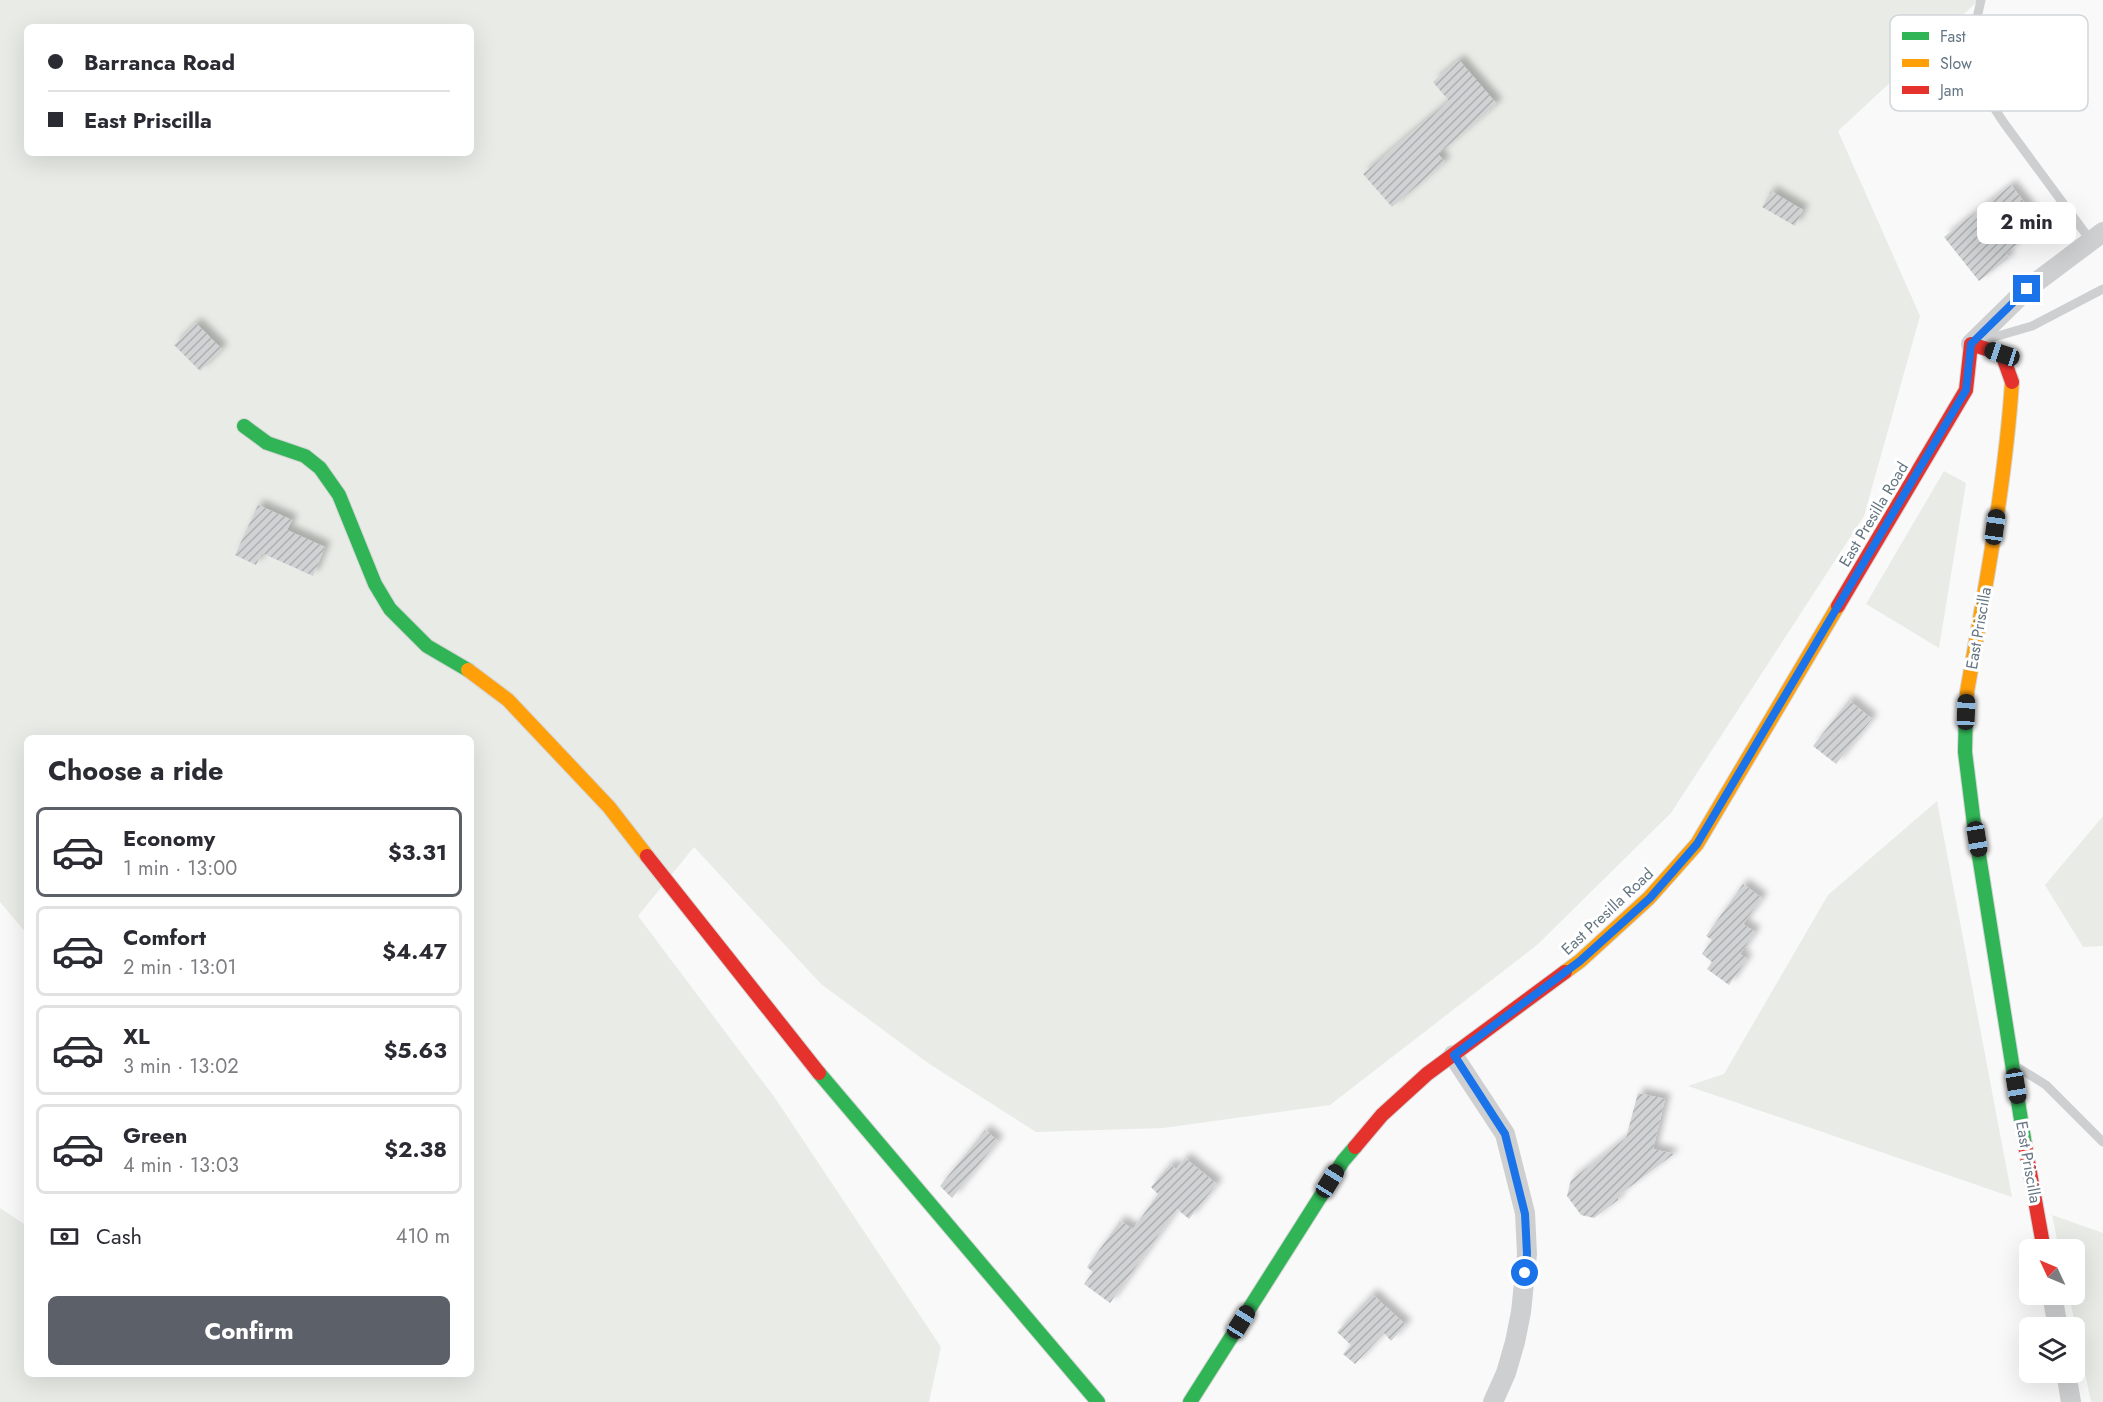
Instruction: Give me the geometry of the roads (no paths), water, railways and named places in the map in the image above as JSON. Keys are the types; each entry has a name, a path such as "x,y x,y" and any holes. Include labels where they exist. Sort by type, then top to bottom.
{"street":[{"path":"1971,344 2027,289 2097,237"},
{"name":"East Presilla Road","path":"1190,1402 1343,1161 1382,1116 1427,1074 1580,961 1650,898 1697,844 1966,390 1971,344"},
{"name":"East Priscilla","path":"1971,344 2002,354 2012,382 2008,433 1988,574 1967,692 1965,752 1974,824 2042,1239"},
{"path":"244,426 267,443 305,456 320,468 339,495 375,584 390,609 410,632 427,646 470,671 508,700 609,807 826,1082 1098,1402"},
{"path":"1454,1055 1505,1134 1525,1214 1527,1254 1521,1312 1506,1373 1493,1402"},
{"path":"2068,1383 2072,1402"}],"lane":[{"path":"1978,15 1981,0"},
{"path":"1996,111 2097,237"},
{"path":"1971,344 2032,326 2103,289"},
{"path":"2012,1064 2046,1085 2103,1142"}]}
